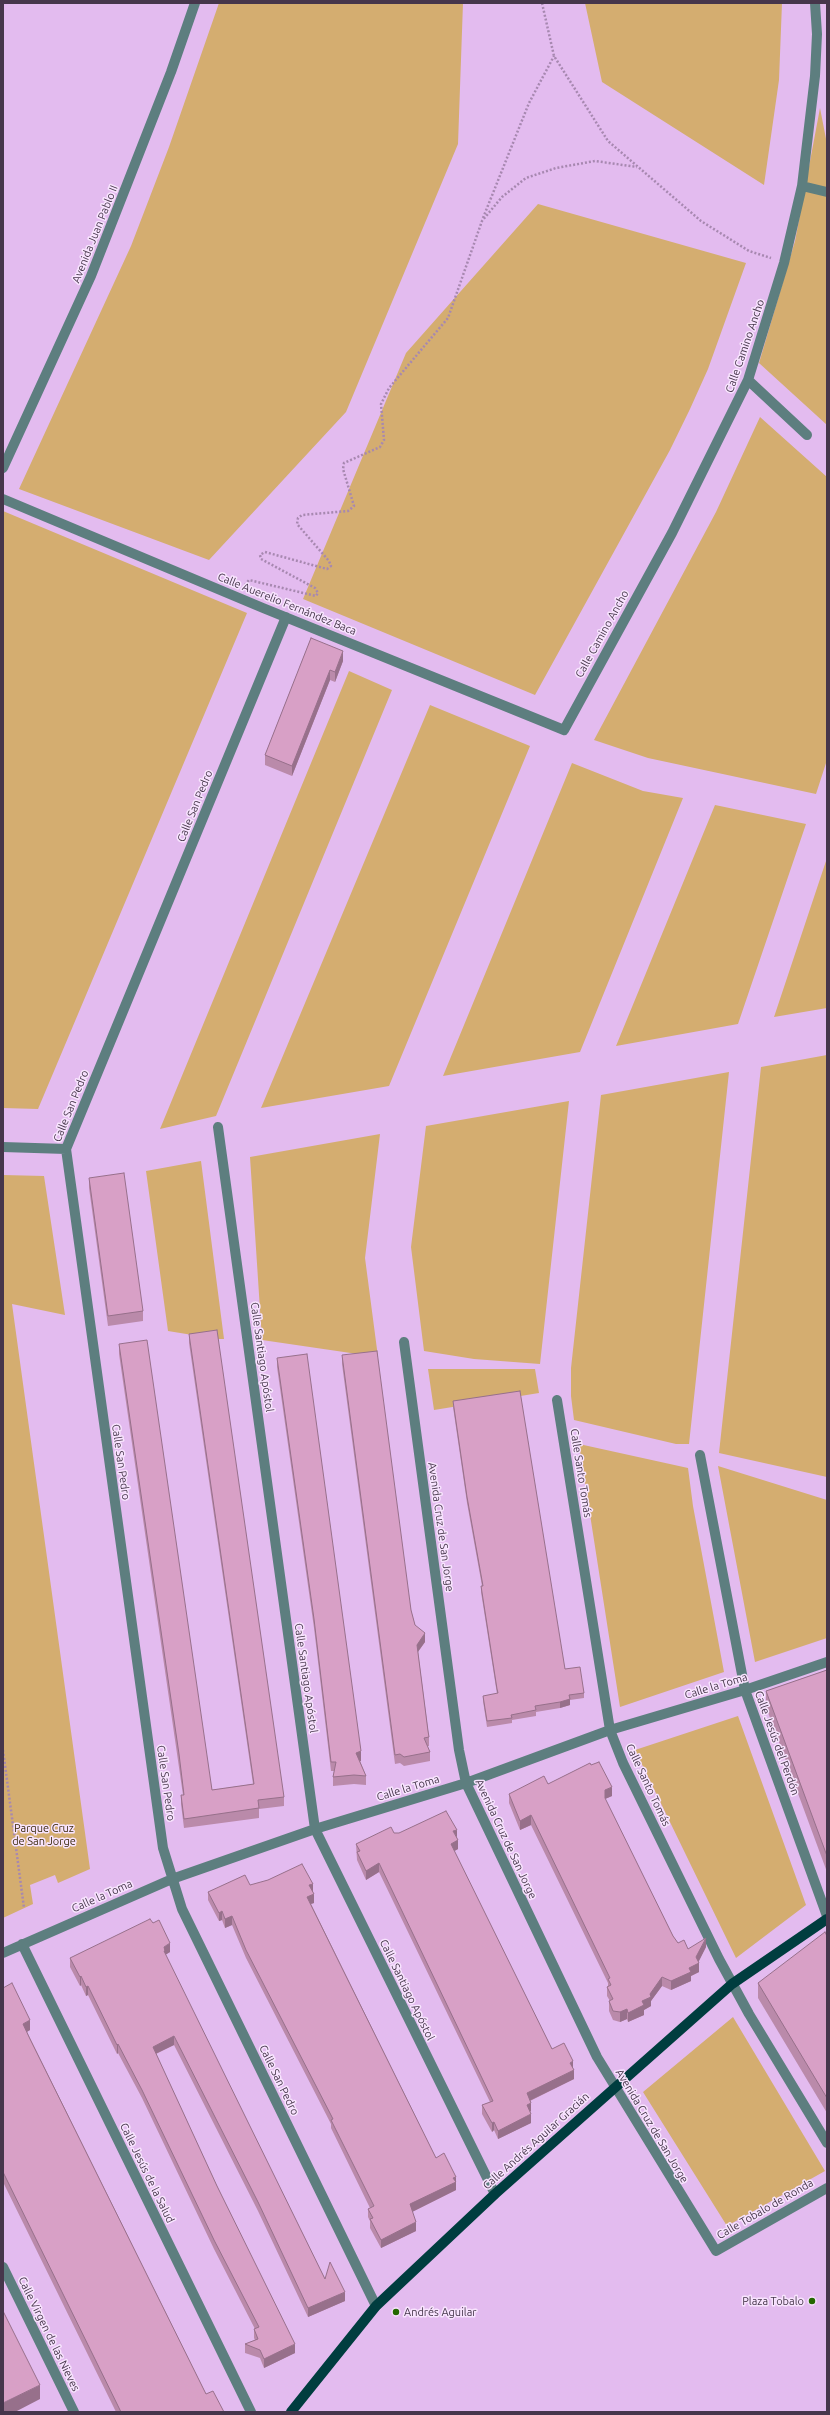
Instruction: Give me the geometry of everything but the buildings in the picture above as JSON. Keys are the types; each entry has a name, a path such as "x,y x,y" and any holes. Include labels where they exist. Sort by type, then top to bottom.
{"main road":[{"name":"Calle Andrés Aguilar Gracián","path":"291,2412 376,2306 495,2194 614,2086 732,1984 827,1919"}],"street":[{"name":"Avenida Juan Pablo II","path":"3,468 92,276 169,79 195,3"},
{"name":"Calle Camino Ancho","path":"564,730 672,533 748,380 784,263 802,186 815,76 817,34 815,3"},
{"path":"802,186 827,192"},
{"path":"748,380 807,435"},
{"name":"Calle Auerelio Fernández Baca","path":"3,499 286,617 564,730"},
{"name":"Calle San Pedro","path":"286,617 66,1149 163,1848 182,1909 376,2306"},
{"name":"Calle Santiago Apóstol","path":"218,1127 315,1829 495,2194"},
{"path":"3,1147 66,1149"},
{"name":"Avenida Cruz de San Jorge","path":"404,1342 459,1750 466,1783 587,2036 614,2086 716,2251"},
{"name":"Calle Santo Tomás","path":"557,1400 610,1730 623,1763 732,1984 827,2143"},
{"name":"Calle Jesús del Perdón","path":"700,1455 745,1690 827,1916"},
{"name":"Calle la Toma","path":"3,1953 172,1879 315,1829 466,1783 610,1730 745,1690 827,1662"},
{"name":"Calle Jesús de la Salud","path":"22,1944 251,2412"},
{"name":"Calle Tobalo de Ronda","path":"716,2251 827,2188"},
{"name":"Calle Virgen de las Nieves","path":"3,2266 74,2412"}],"path":[{"path":"542,3 554,56 608,141 636,167 701,221 749,251 784,263"},
{"path":"240,598 245,584 249,580 316,596 318,592 315,588 261,559 260,555 265,552 327,570 331,566 329,560 297,524 298,518 302,515 348,511 354,506 343,469 344,463 380,448 384,440 382,404 389,388 448,318 482,221 529,103 554,56"},
{"path":"482,221 502,197 526,178 556,168 595,161 636,167"},
{"path":"3,1750 24,1908"}],"green space":[{"path":"219,3 463,3 458,144 346,412 209,560 19,489 131,246 169,147"},
{"path":"585,3 782,3 779,80 764,185 602,82"},
{"path":"820,108 827,144 827,425 759,363 795,241"},
{"path":"538,204 746,263 708,369 670,450 535,695 303,599 406,353"},
{"path":"760,417 827,477 827,760 816,794 648,758 594,740 716,512"},
{"path":"3,511 247,613 38,1109 3,1108"},
{"path":"349,671 392,690 216,1116 160,1129"},
{"path":"430,705 530,746 389,1086 261,1108"},
{"path":"572,763 643,791 683,798 580,1052 443,1076"},
{"path":"715,805 806,824 738,1024 616,1046"},
{"path":"827,858 827,1008 774,1017"},
{"path":"827,1055 827,1477 719,1453 761,1067"},
{"path":"729,1072 689,1444 676,1444 574,1420 571,1396 571,1368 601,1095"},
{"path":"569,1101 540,1364 474,1359 424,1351 411,1247 426,1126"},
{"path":"380,1134 365,1258 378,1357 262,1340 250,1157"},
{"path":"201,1161 224,1339 168,1331 146,1171"},
{"name":"Parque Cruz de San Jorge","path":"3,1175 44,1176 65,1315 12,1304 90,1869 58,1883 55,1875 30,1885 33,1904 3,1918"},
{"path":"428,1369 535,1369 539,1393 434,1410"},
{"path":"579,1444 688,1468 693,1506 724,1672 620,1707"},
{"path":"718,1466 827,1500 827,1638 755,1662"},
{"path":"738,1716 806,1905 736,1958 635,1750"},
{"path":"733,2017 825,2171 727,2226 643,2092"}],"place":[{"name":"Plaza Tobalo","path":"812,2301"},
{"name":"Andrés Aguilar","path":"396,2312"}]}
